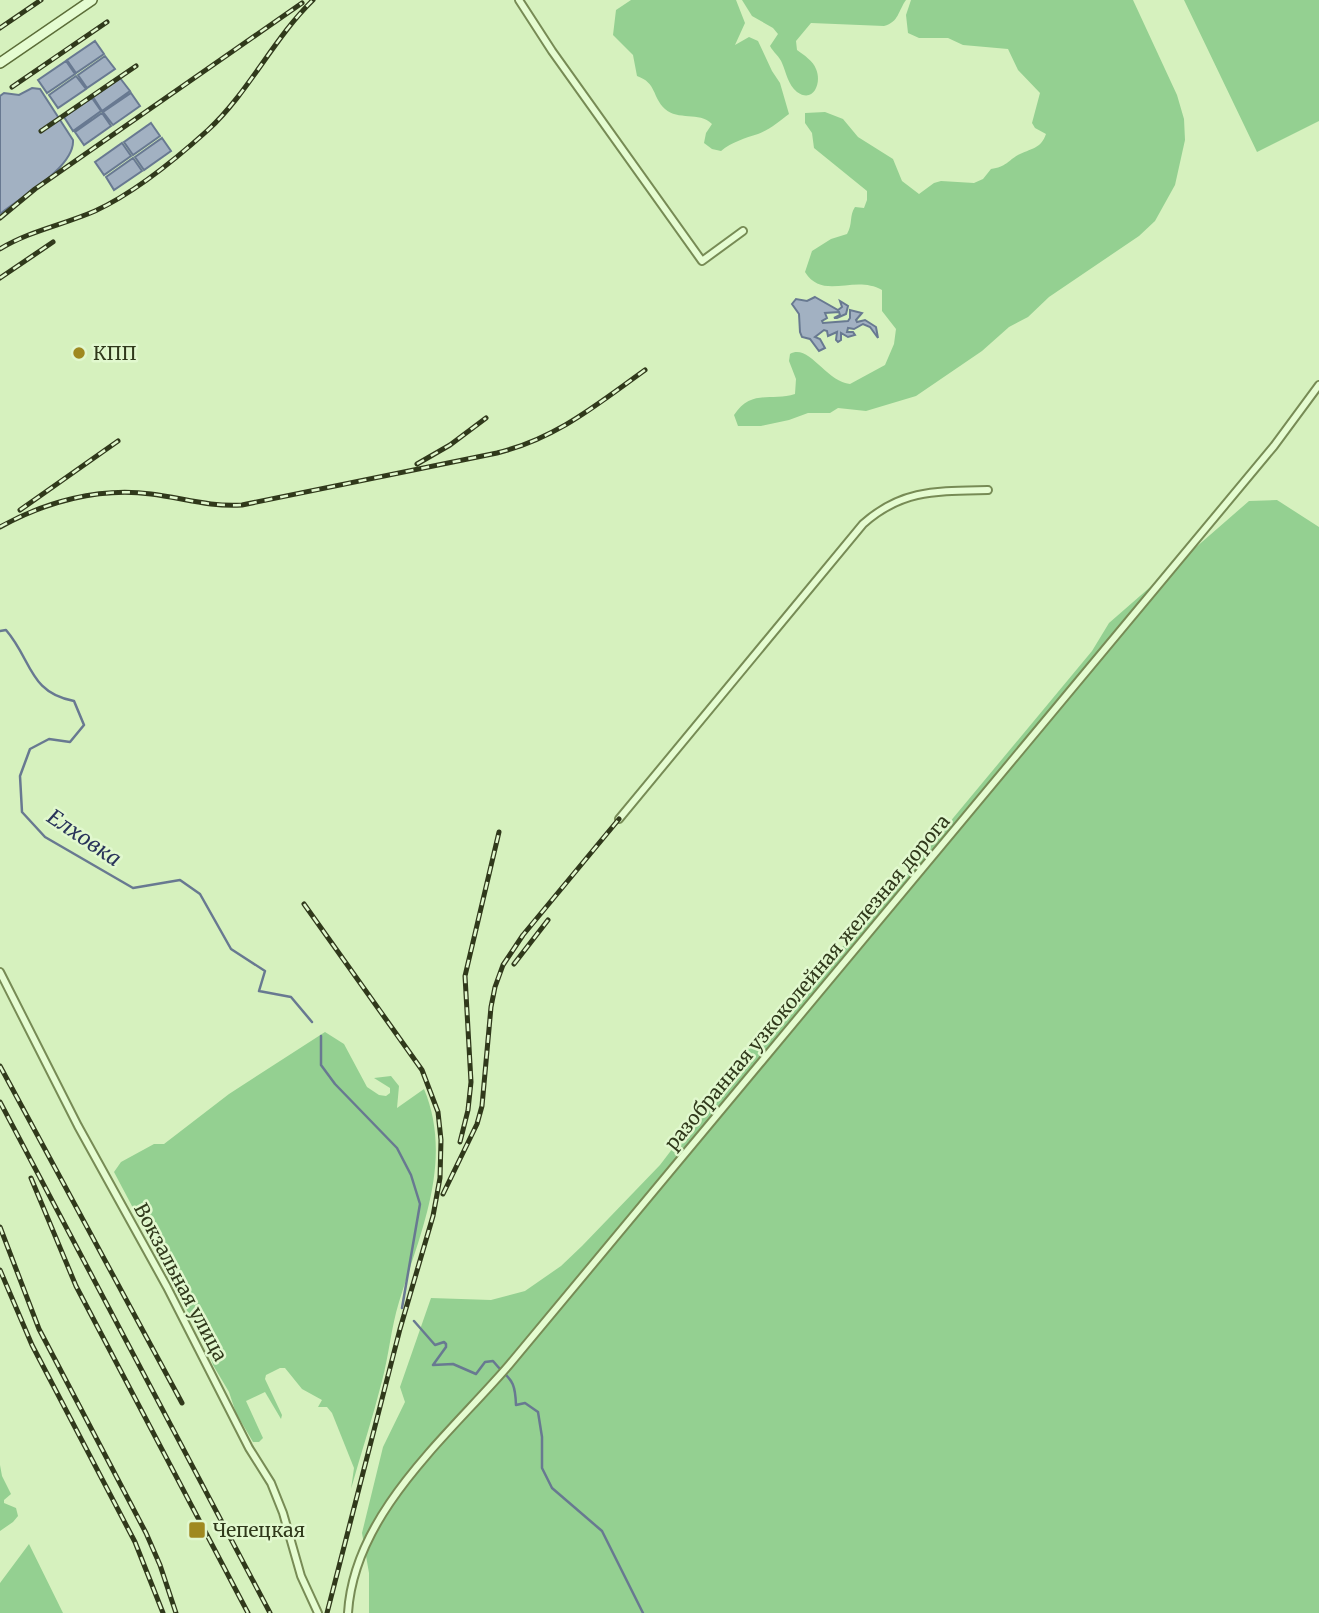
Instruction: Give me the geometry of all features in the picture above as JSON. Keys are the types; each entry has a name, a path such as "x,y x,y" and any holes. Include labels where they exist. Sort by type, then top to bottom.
{"main road":[{"path":"0,63 92,0"}],"street":[{"path":"519,0 552,51 702,261 743,232"},
{"name":"разобранная узкоколейная железная дорога","path":"348,1613 360,1562 372,1533 428,1453 509,1365 1274,446 1319,385"},
{"path":"619,819 871,517 891,503 913,495 939,491 988,490"},
{"name":"Вокзальная улица","path":"0,972 78,1126 167,1287 249,1448 271,1483 283,1513 301,1576 318,1613"}],"green space":[{"path":"631,0 736,0 745,23 735,45 749,37 758,41 780,83 789,114 766,130 721,151 712,149 704,143 712,124 701,118 676,115 665,109 648,82 637,76 633,55 613,35 616,10"},
{"path":"742,0 906,0 895,19 884,26 811,23 796,41 797,50 813,63 818,80 812,93 803,95 789,82 781,61 770,46 778,34 752,16"},
{"path":"911,0 1133,0 1177,95 1184,119 1185,140 1175,185 1155,221 1139,236 1049,297 1028,317 1009,327 982,351 916,396 866,411 838,408 830,413 808,413 761,426 738,426 734,415 748,401 795,394 796,379 789,361 790,354 804,354 833,377 850,384 885,365 894,344 896,329 882,311 882,290 861,285 821,285 805,272 812,251 831,239 847,234 855,207 864,208 867,191 814,148 812,133 805,123 805,113 825,112 843,119 858,137 893,159 902,181 919,194 941,181 974,183 983,179 991,169 1033,149 1044,139 1046,134 1032,123 1040,93 1018,70 1008,49 963,45 948,38 919,38 908,33 906,15"},
{"path":"1184,0 1319,0 1319,121 1257,152"},
{"path":"1277,500 1319,527 1319,1613 369,1613 369,1573 362,1533 383,1447 405,1402 400,1387 431,1298 491,1300 525,1291 561,1266 660,1165 759,1031 865,924 1092,651 1109,623 1249,501"},
{"path":"325,1032 344,1044 367,1087 379,1095 386,1096 390,1093 390,1088 374,1078 391,1076 399,1086 397,1108 424,1089 436,1143 431,1197 396,1312 382,1381 351,1489 354,1468 332,1413 327,1407 318,1407 322,1400 302,1389 285,1368 266,1375 265,1379 282,1415 281,1419 265,1392 246,1401 263,1438 259,1442 253,1442 236,1413 207,1347 160,1261 156,1246 151,1242 114,1172 121,1162 154,1144 164,1144 229,1094"},
{"path":"0,1465 11,1494 4,1503 16,1508 18,1516 0,1531"},
{"path":"29,1544 63,1613 0,1613 0,1583"}],"water":[{"path":"95,41 104,54 76,73 67,60"},
{"path":"105,56 115,69 87,88 78,75"},
{"path":"66,61 75,74 47,93 38,80"},
{"path":"76,76 86,89 58,108 49,95"},
{"path":"120,78 130,91 102,111 93,97"},
{"path":"32,88 40,89 73,140 71,150 56,171 0,214 0,96 4,93 19,95"},
{"path":"131,93 140,106 113,125 103,112"},
{"path":"92,98 101,111 73,131 64,117"},
{"path":"102,113 111,126 84,145 75,132"},
{"path":"151,123 160,136 133,155 124,142"},
{"path":"162,138 171,151 144,170 135,157"},
{"path":"122,143 131,156 104,175 95,162"},
{"path":"133,158 142,171 114,190 106,177"},
{"path":"815,297 838,310 842,307 840,301 848,306 846,314 837,318 834,318 840,315 839,312 825,313 827,318 823,323 848,321 850,310 862,313 857,322 865,320 876,327 878,338 870,327 863,324 854,329 848,328 847,332 853,332 855,335 848,337 841,333 841,340 838,342 837,332 828,336 824,330 815,337 820,339 825,348 819,351 810,339 802,337 799,314 792,304 796,299 807,301"}],"waterway":[{"name":"Елховка","path":"0,631 6,630 15,641 33,674 48,691 74,701 84,725 70,742 49,739 30,749 20,776 22,812 45,837 133,888 180,880 200,894 231,949 265,971 259,991 291,997 312,1022"},
{"name":"Елховка","path":"321,1036 321,1065 335,1084 397,1148 411,1175 420,1204 402,1308"},
{"name":"Елховка","path":"414,1321 435,1345 444,1342 446,1344 433,1365 453,1364 476,1374 485,1362 493,1361 513,1384 516,1405 525,1403 538,1412 542,1437 542,1468 552,1488 602,1531 643,1613"}],"railway":[{"path":"0,28 41,0"},
{"path":"0,249 23,237 110,204 169,163 223,115 285,31 313,0"},
{"path":"0,218 35,189 302,3"},
{"path":"12,87 107,22"},
{"path":"41,131 136,66"},
{"path":"0,278 53,242"},
{"path":"0,527 35,510 92,495 131,492 242,505 497,453 539,439 575,419 645,370"},
{"path":"417,464 450,445 486,418"},
{"path":"20,510 118,441"},
{"path":"443,1194 477,1124 482,1106 491,1007 503,965 523,935 619,819"},
{"path":"460,1142 471,1082 465,976 499,832"},
{"path":"304,904 422,1070 438,1112 441,1140 440,1178 433,1216 400,1329 327,1613"},
{"path":"514,964 548,920"},
{"path":"0,1066 182,1403"},
{"path":"0,1102 270,1613"},
{"path":"31,1178 76,1286 248,1613"},
{"path":"0,1227 39,1329 146,1533 176,1613"},
{"path":"0,1270 32,1345 135,1542 163,1613"}],"place":[{"name":"КПП","path":"79,353"},
{"name":"Чепецкая","path":"197,1530"}]}
